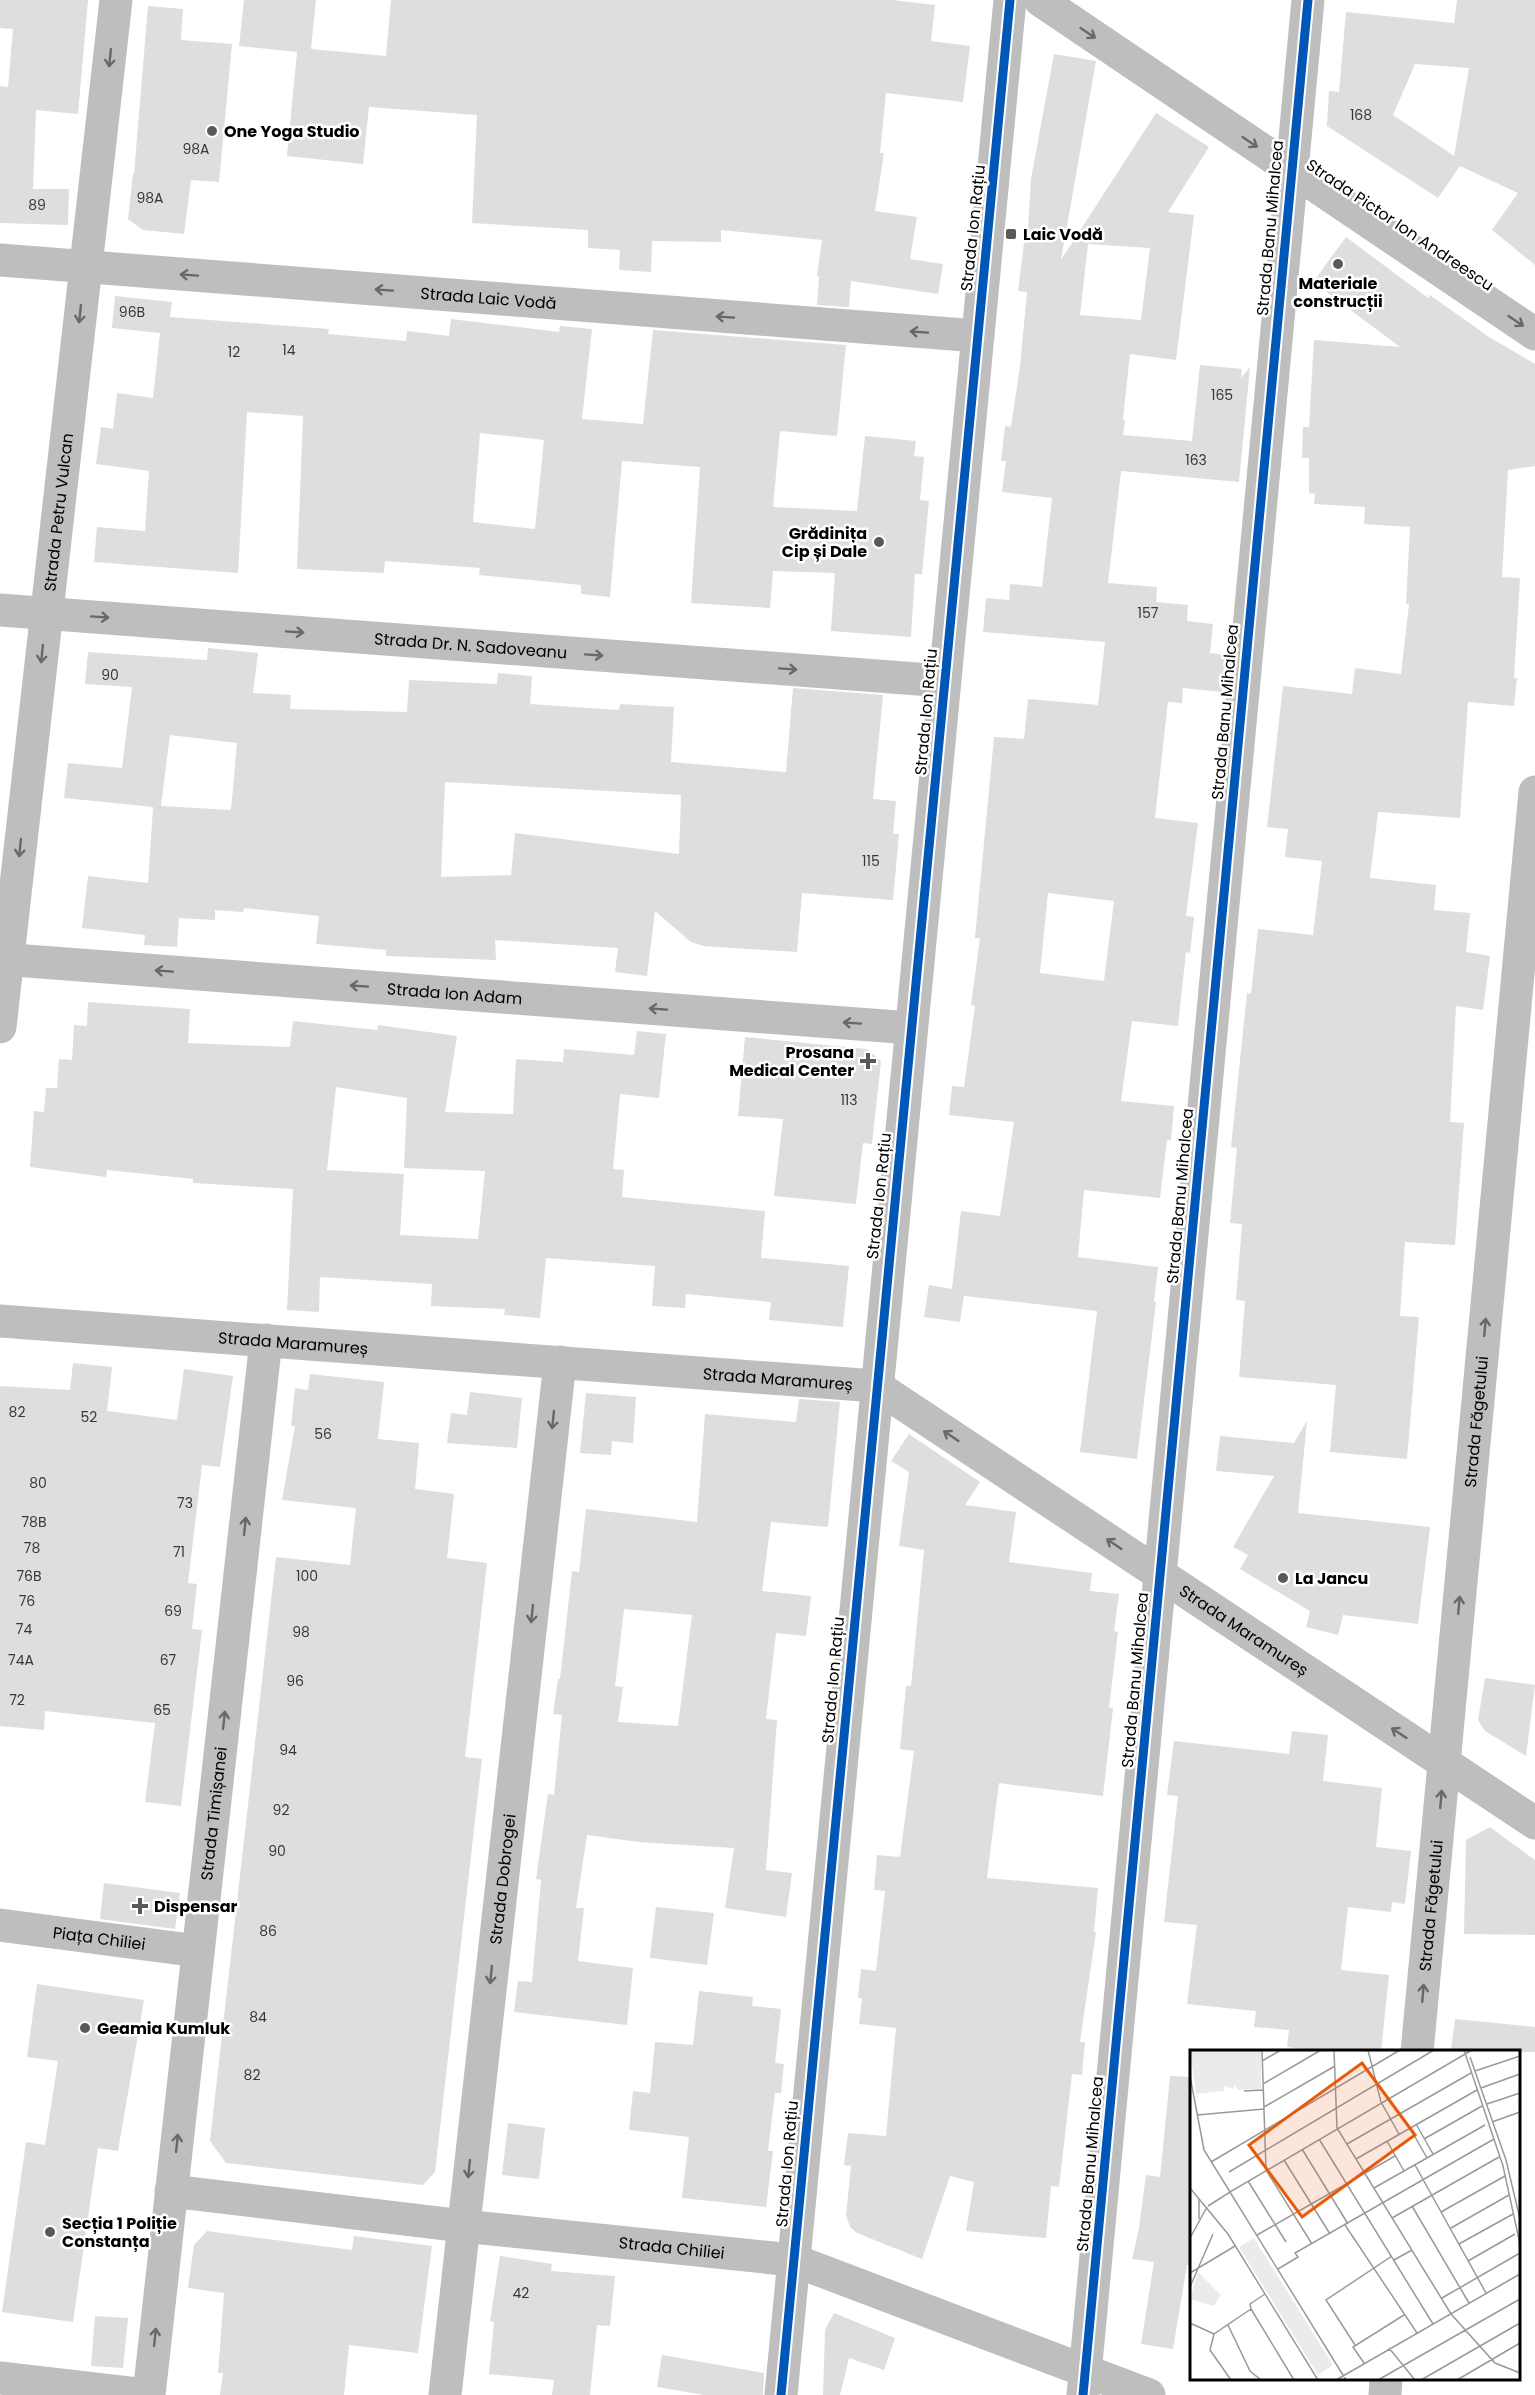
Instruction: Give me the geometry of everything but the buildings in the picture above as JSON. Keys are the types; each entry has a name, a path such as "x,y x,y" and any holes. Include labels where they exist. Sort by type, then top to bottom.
{"street":[{"name":"Strada Petru Vulcan","path":"0,1027 4,959 47,614 116,0"},
{"name":"Strada Ion Rațiu","path":"781,2395 1010,0"},
{"name":"Strada Pictor Ion Andreescu","path":"1040,0 1535,334"},
{"name":"Strada Banu Mihalcea","path":"1085,2383 1308,0"},
{"name":"Strada Laic Vodă","path":"0,260 978,336"},
{"name":"Strada Dr. N. Sadoveanu","path":"0,610 944,681"},
{"name":"Strada Făgetului","path":"1417,2050 1535,792"},
{"name":"Strada Ion Adam","path":"4,959 911,1028"},
{"name":"Strada Maramureș","path":"0,1321 876,1386 1535,1823"},
{"name":"Strada Timișanei","path":"147,2395 266,1340"},
{"name":"Strada Dobrogei","path":"444,2395 560,1362"},
{"name":"Piața Chiliei","path":"0,1925 198,1951"},
{"name":"Strada Chiliei","path":"171,2191 463,2226 793,2260 1085,2383 1149,2395"},
{"path":"0,2378 147,2395"},
{"path":"1385,2395 1386,2380"}],"cycle path":[{"path":"781,2395 1010,0"},
{"path":"1083,2395 1308,0"}],"place":[{"name":"One Yoga Studio","path":"212,131"},
{"name":"Laic Vodă","path":"1011,234"},
{"name":"Materiale construcții","path":"1338,264"},
{"name":"Grădinița Cip și Dale","path":"879,542"},
{"name":"Prosana Medical Center","path":"868,1061"},
{"name":"La Jancu","path":"1283,1578"},
{"name":"Dispensar","path":"140,1906"},
{"name":"Geamia Kumluk","path":"85,2028"},
{"name":"Secția 1 Poliție Constanța","path":"50,2232"}]}
